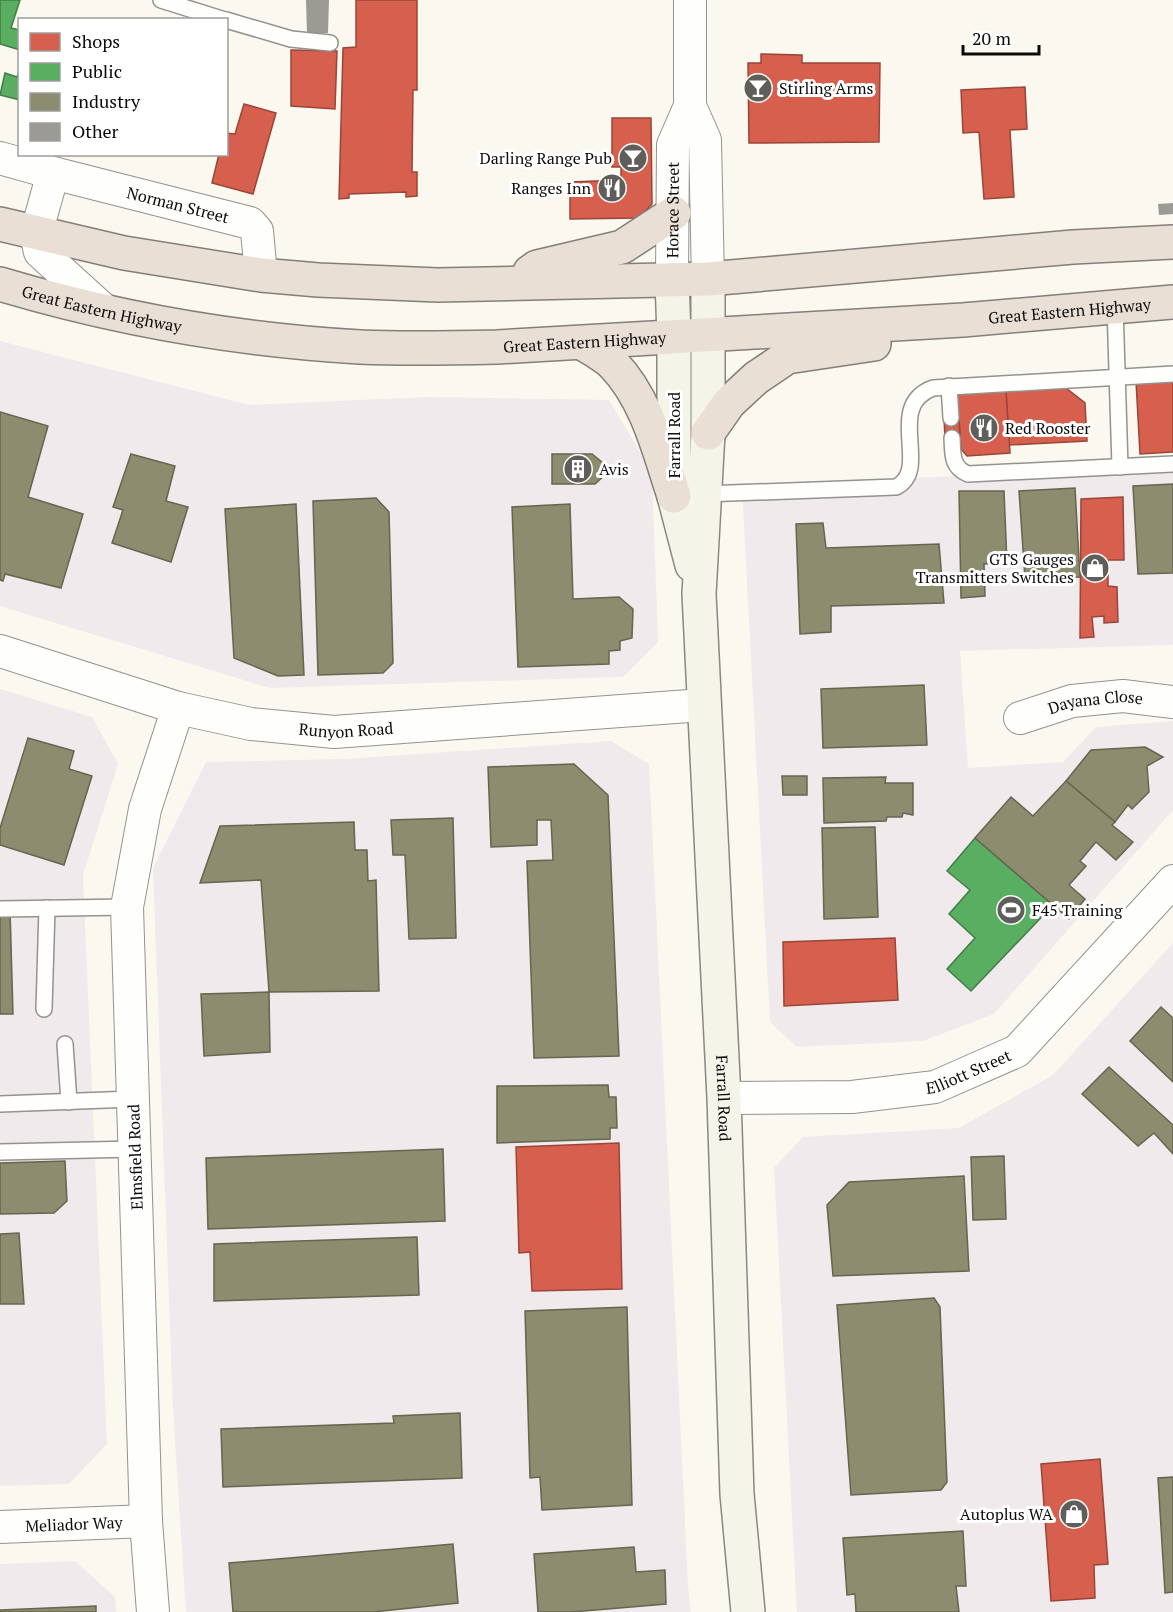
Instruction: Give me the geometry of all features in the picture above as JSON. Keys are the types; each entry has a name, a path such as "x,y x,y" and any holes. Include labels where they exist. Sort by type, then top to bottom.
{"highway":[{"path":"514,284 537,267 622,247 674,213"},
{"path":"0,224 124,253 261,275 438,285 708,279 1073,247 1173,242"},
{"name":"Great Eastern Highway","path":"0,284 105,311 257,339 361,347 497,347 582,343 963,320 1173,302"},
{"path":"708,433 729,403 756,378 787,357 882,343 963,320"},
{"path":"582,343 613,364 634,393 689,495"}],"main road":[{"name":"Farrall Road","path":"708,279 708,433 689,495 677,516 699,586 703,705 724,1098 737,1494 748,1612"},
{"name":"Farrall Road","path":"672,280 674,336 689,495"}],"street":[{"name":"Horace Street","path":"672,280 674,145 690,106 690,0"},
{"name":"Horace Street","path":"690,106 705,140 708,279"},
{"name":"Norman Street","path":"0,158 250,223 257,231 261,275"},
{"path":"53,173 36,234 40,252 105,311"},
{"name":"Runyon Road","path":"0,651 178,708 251,724 334,732 703,705"},
{"name":"Dayana Close","path":"1020,718 1072,701 1123,696 1173,702"},
{"name":"Elmsfield Road","path":"153,1612 146,1521 127,907 145,809 178,708"},
{"name":"Elliott Street","path":"724,1098 852,1097 935,1087 1017,1051 1173,881"},
{"name":"Meliador Way","path":"0,1527 146,1521"}],"lane":[{"path":"161,0 220,18"},
{"path":"228,21 291,39 330,43"},
{"path":"1115,306 1120,467"},
{"path":"689,495 896,488 903,484 909,476 909,423 913,405 928,390 949,386 1173,374"},
{"path":"949,386 951,418"},
{"path":"952,438 956,466 968,474 1173,464"},
{"path":"0,909 127,907"},
{"path":"44,1009 47,908"},
{"path":"66,1044 69,1102"},
{"path":"0,1104 133,1099"},
{"path":"0,1152 135,1149"}],"shaded area":[{"path":"0,341 249,405 427,397 609,400 652,472 658,642 623,677 270,688 0,606"},
{"path":"1173,466 1173,645 960,651 968,768 1063,762 1096,727 1173,721 1173,810 994,1014 923,1041 797,1047 770,1022 742,486"},
{"path":"0,689 92,717 118,764 83,875 107,1444 69,1484 0,1486"},
{"path":"611,741 649,764 691,1612 186,1612 173,1408 153,868 206,762 343,759"},
{"path":"1173,943 1173,1612 797,1612 774,1168 803,1137 959,1128 1053,1075"},
{"path":"75,1561 115,1597 116,1612 0,1612 0,1564"}],"building: Shops":[{"path":"356,0 417,0 417,90 413,90 412,172 417,172 417,196 406,197 406,192 349,194 349,198 339,199 343,48 356,47"},
{"path":"291,50 337,51 335,109 291,106"},
{"path":"761,54 802,55 802,63 880,63 879,142 749,143 748,63 761,63"},
{"path":"1025,87 1027,129 1010,130 1014,197 984,199 979,132 963,133 961,90"},
{"path":"244,104 276,113 253,194 212,183 219,156 228,156 228,133 235,134"},
{"path":"612,118 651,118 652,204 639,218 570,219 570,182 621,180 621,167 612,167"},
{"path":"1173,379 1173,452 1140,454 1136,381"},
{"path":"1066,388 1085,403 1087,441 1009,445 1006,391"},
{"name":"Red Rooster","path":"1006,391 1010,453 967,456 961,449 957,394"},
{"path":"944,418 959,418 960,438 945,438"},
{"path":"1123,497 1124,560 1108,560 1108,586 1117,587 1118,622 1104,623 1104,616 1092,617 1094,637 1080,638 1081,499"},
{"path":"895,938 898,1000 784,1006 783,942"},
{"path":"619,1143 622,1289 532,1291 530,1252 519,1253 516,1147"},
{"name":"Autoplus WA","path":"1100,1459 1108,1564 1094,1565 1095,1598 1051,1601 1041,1464"}],"building: Public":[{"path":"0,0 20,0 11,28 18,30 18,49 0,44"},
{"path":"5,73 17,77 18,74 18,100 0,95"},
{"path":"975,838 1053,905 971,991 947,969 975,938 949,914 970,890 947,871"}],"building: Industry":[{"path":"0,412 48,426 28,497 83,514 61,588 5,574 3,581 0,580"},
{"path":"131,454 175,466 166,501 188,507 171,562 112,543 123,510 113,507"},
{"name":"Avis","path":"552,454 592,454 603,463 605,475 595,484 552,484"},
{"path":"1173,484 1173,573 1138,574 1133,486"},
{"path":"1075,488 1080,577 1025,579 1019,491"},
{"path":"959,491 1004,491 1007,563 984,564 985,596 961,598"},
{"path":"376,498 389,512 393,663 383,673 318,675 313,501"},
{"path":"296,504 304,675 278,676 234,658 225,509"},
{"path":"570,504 573,599 619,597 633,609 632,638 620,641 620,650 609,651 609,664 518,667 512,507"},
{"path":"823,523 826,548 939,544 944,603 831,606 831,632 800,634 796,524"},
{"path":"924,685 927,745 823,748 821,689"},
{"path":"28,738 74,751 69,769 92,776 64,865 0,845 0,828"},
{"path":"1145,747 1163,757 1147,766 1149,792 1132,809 1128,805 1115,822 1066,781 1091,750"},
{"path":"574,764 608,795 619,1056 534,1058 527,861 553,860 551,820 537,820 537,845 491,847 488,767"},
{"path":"782,776 807,776 807,795 783,795"},
{"path":"886,777 885,783 913,783 913,815 903,813 902,817 887,817 886,821 824,823 823,778"},
{"path":"1066,781 1115,822 1112,825 1133,842 1116,860 1096,842 1080,861 1086,866 1069,885 1085,899 1069,919 975,838 1011,797 1033,816"},
{"path":"453,818 456,938 409,939 405,855 393,855 391,820"},
{"path":"354,822 355,850 367,850 368,881 376,880 379,991 269,992 261,880 200,883 220,826"},
{"path":"875,827 878,917 824,919 822,828"},
{"path":"0,909 10,909 13,1014 0,1014"},
{"path":"269,992 270,1052 204,1056 201,994"},
{"path":"1161,1007 1173,1018 1173,1082 1130,1041"},
{"path":"1109,1067 1173,1125 1173,1154 1154,1133 1138,1146 1082,1094"},
{"path":"608,1085 609,1097 616,1097 617,1128 610,1128 610,1139 497,1143 497,1086"},
{"path":"443,1149 445,1221 208,1229 206,1158"},
{"path":"1004,1156 1006,1219 973,1220 971,1157"},
{"path":"65,1161 67,1201 54,1213 0,1214 0,1163"},
{"path":"964,1176 969,1271 833,1276 827,1205 849,1182"},
{"path":"19,1233 24,1304 0,1304 0,1234"},
{"path":"417,1237 419,1295 214,1301 214,1244"},
{"path":"934,1298 940,1307 947,1482 941,1490 851,1495 837,1305"},
{"path":"627,1307 632,1505 542,1510 540,1477 530,1478 525,1311"},
{"path":"460,1413 462,1478 223,1487 221,1429 394,1423 393,1416"},
{"path":"1173,1477 1173,1592 1165,1593 1158,1478"},
{"path":"963,1531 966,1586 956,1586 959,1612 856,1612 855,1594 847,1595 843,1538"},
{"path":"453,1544 458,1603 373,1612 233,1612 229,1563"},
{"path":"634,1547 636,1572 665,1570 666,1604 572,1612 538,1612 534,1554"},
{"path":"96,1606 96,1612 0,1612 0,1610"}],"building: Other":[{"path":"306,0 329,0 328,33 307,34"},
{"path":"1173,203 1173,214 1159,215 1158,204"}],"place":[{"name":"Stirling Arms","path":"758,88"},
{"name":"Darling Range Pub","path":"633,158"},
{"name":"Ranges Inn","path":"612,188"},
{"name":"Red Rooster","path":"984,428"},
{"name":"Avis","path":"578,469"},
{"name":"GTS Gauges Transmitters Switches","path":"1095,568"},
{"name":"F45 Training","path":"1011,910"},
{"name":"Autoplus WA","path":"1074,1514"}]}
